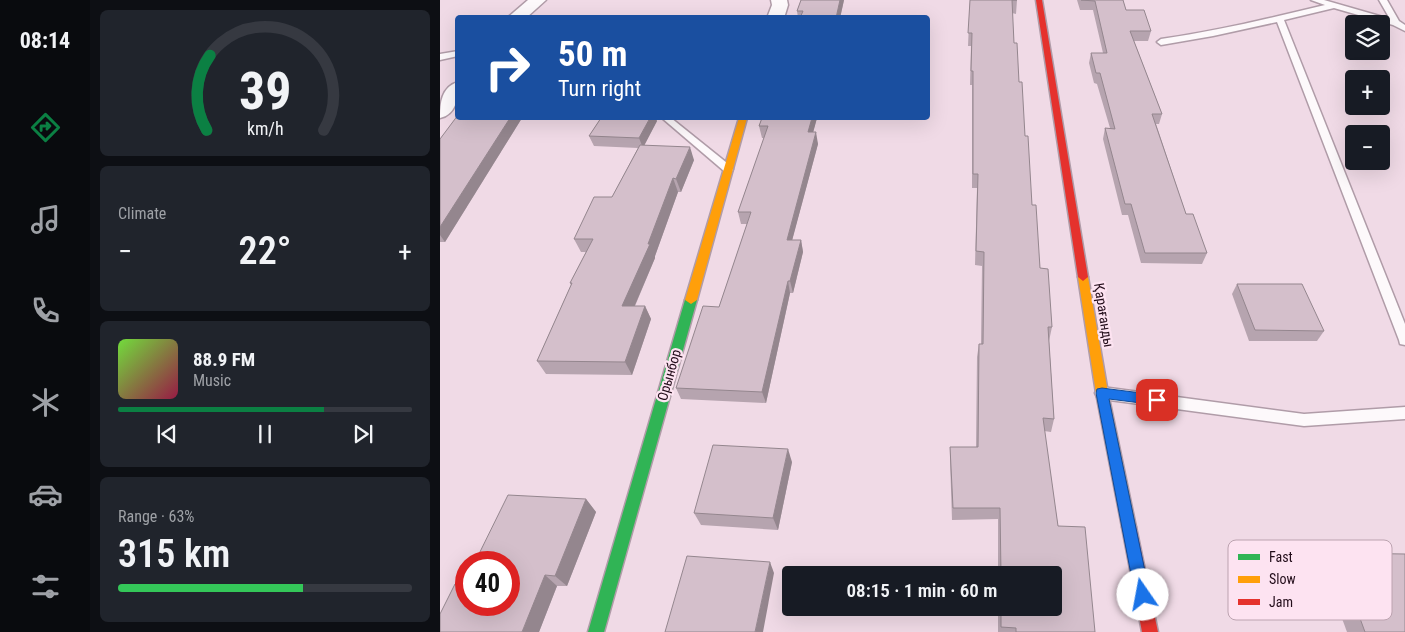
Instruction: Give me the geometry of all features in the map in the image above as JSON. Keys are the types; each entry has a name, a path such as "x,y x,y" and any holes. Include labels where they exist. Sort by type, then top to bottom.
{"street":[{"path":"519,15 538,0"},
{"path":"776,15 780,5 779,0"},
{"name":"Қарағанды","path":"1039,0 1102,393 1150,632"},
{"path":"440,112 455,92"},
{"name":"Орынбор","path":"596,632 742,120"}],"lane":[{"path":"1315,0 1396,23 1405,29"},
{"path":"1383,0 1396,23"},
{"path":"1161,42 1212,34 1333,6"},
{"path":"1279,18 1405,340"},
{"path":"440,57 455,54"},
{"path":"668,120 728,169"},
{"path":"1102,393 1304,420 1405,413"}],"building":[{"path":"801,0 840,0 837,15 801,15 803,11 797,11"},
{"path":"970,0 1012,0 1014,43 1017,43 1019,82 1022,82 1025,136 1028,136 1032,205 1036,205 1040,268 1048,269 1052,327 1048,327 1054,419 1043,418 1058,526 1085,527 1095,632 1016,632 1016,628 1001,627 1001,616 1062,616 1062,566 1001,566 1000,508 953,508 950,447 978,447 979,344 983,344 984,252 976,251 978,174 973,174 972,33 968,33"},
{"path":"1081,0 1123,0 1126,10 1144,10 1151,31 1130,31 1162,114 1152,114 1186,214 1193,214 1207,253 1145,253 1131,204 1125,204 1105,128 1115,129 1100,73 1096,73 1091,53 1107,53 1095,1"},
{"path":"455,119 509,120 440,227 440,139"},
{"path":"600,120 649,120 639,138 589,136"},
{"path":"761,120 811,120 808,132 816,132 787,240 801,240 790,281 788,281 762,392 676,388 703,306 719,307 751,212 738,212 768,126 759,126"},
{"path":"640,145 690,147 676,179 673,178 648,244 650,244 622,306 645,306 625,362 537,361 572,283 570,283 593,239 574,239 594,197 612,197"},
{"path":"1237,284 1302,284 1324,331 1255,330"},
{"path":"713,445 788,449 773,518 694,513"},
{"path":"508,495 586,499 555,576 545,575 522,632 440,632 440,614 455,584 455,616 520,616 520,551 480,551"},
{"path":"1392,554 1405,554 1405,632 1365,632 1361,620 1392,620"},
{"path":"687,556 770,562 755,632 665,632"}],"traffic: fast":[{"path":"596,632 691,300"}],"traffic: slow":[{"path":"691,300 742,120"},
{"path":"1083,277 1102,393 1129,527"}],"traffic: jam":[{"path":"1039,0 1083,277"},
{"path":"1129,527 1150,632"}],"route":[{"path":"1143,595 1102,393 1157,400"}]}
